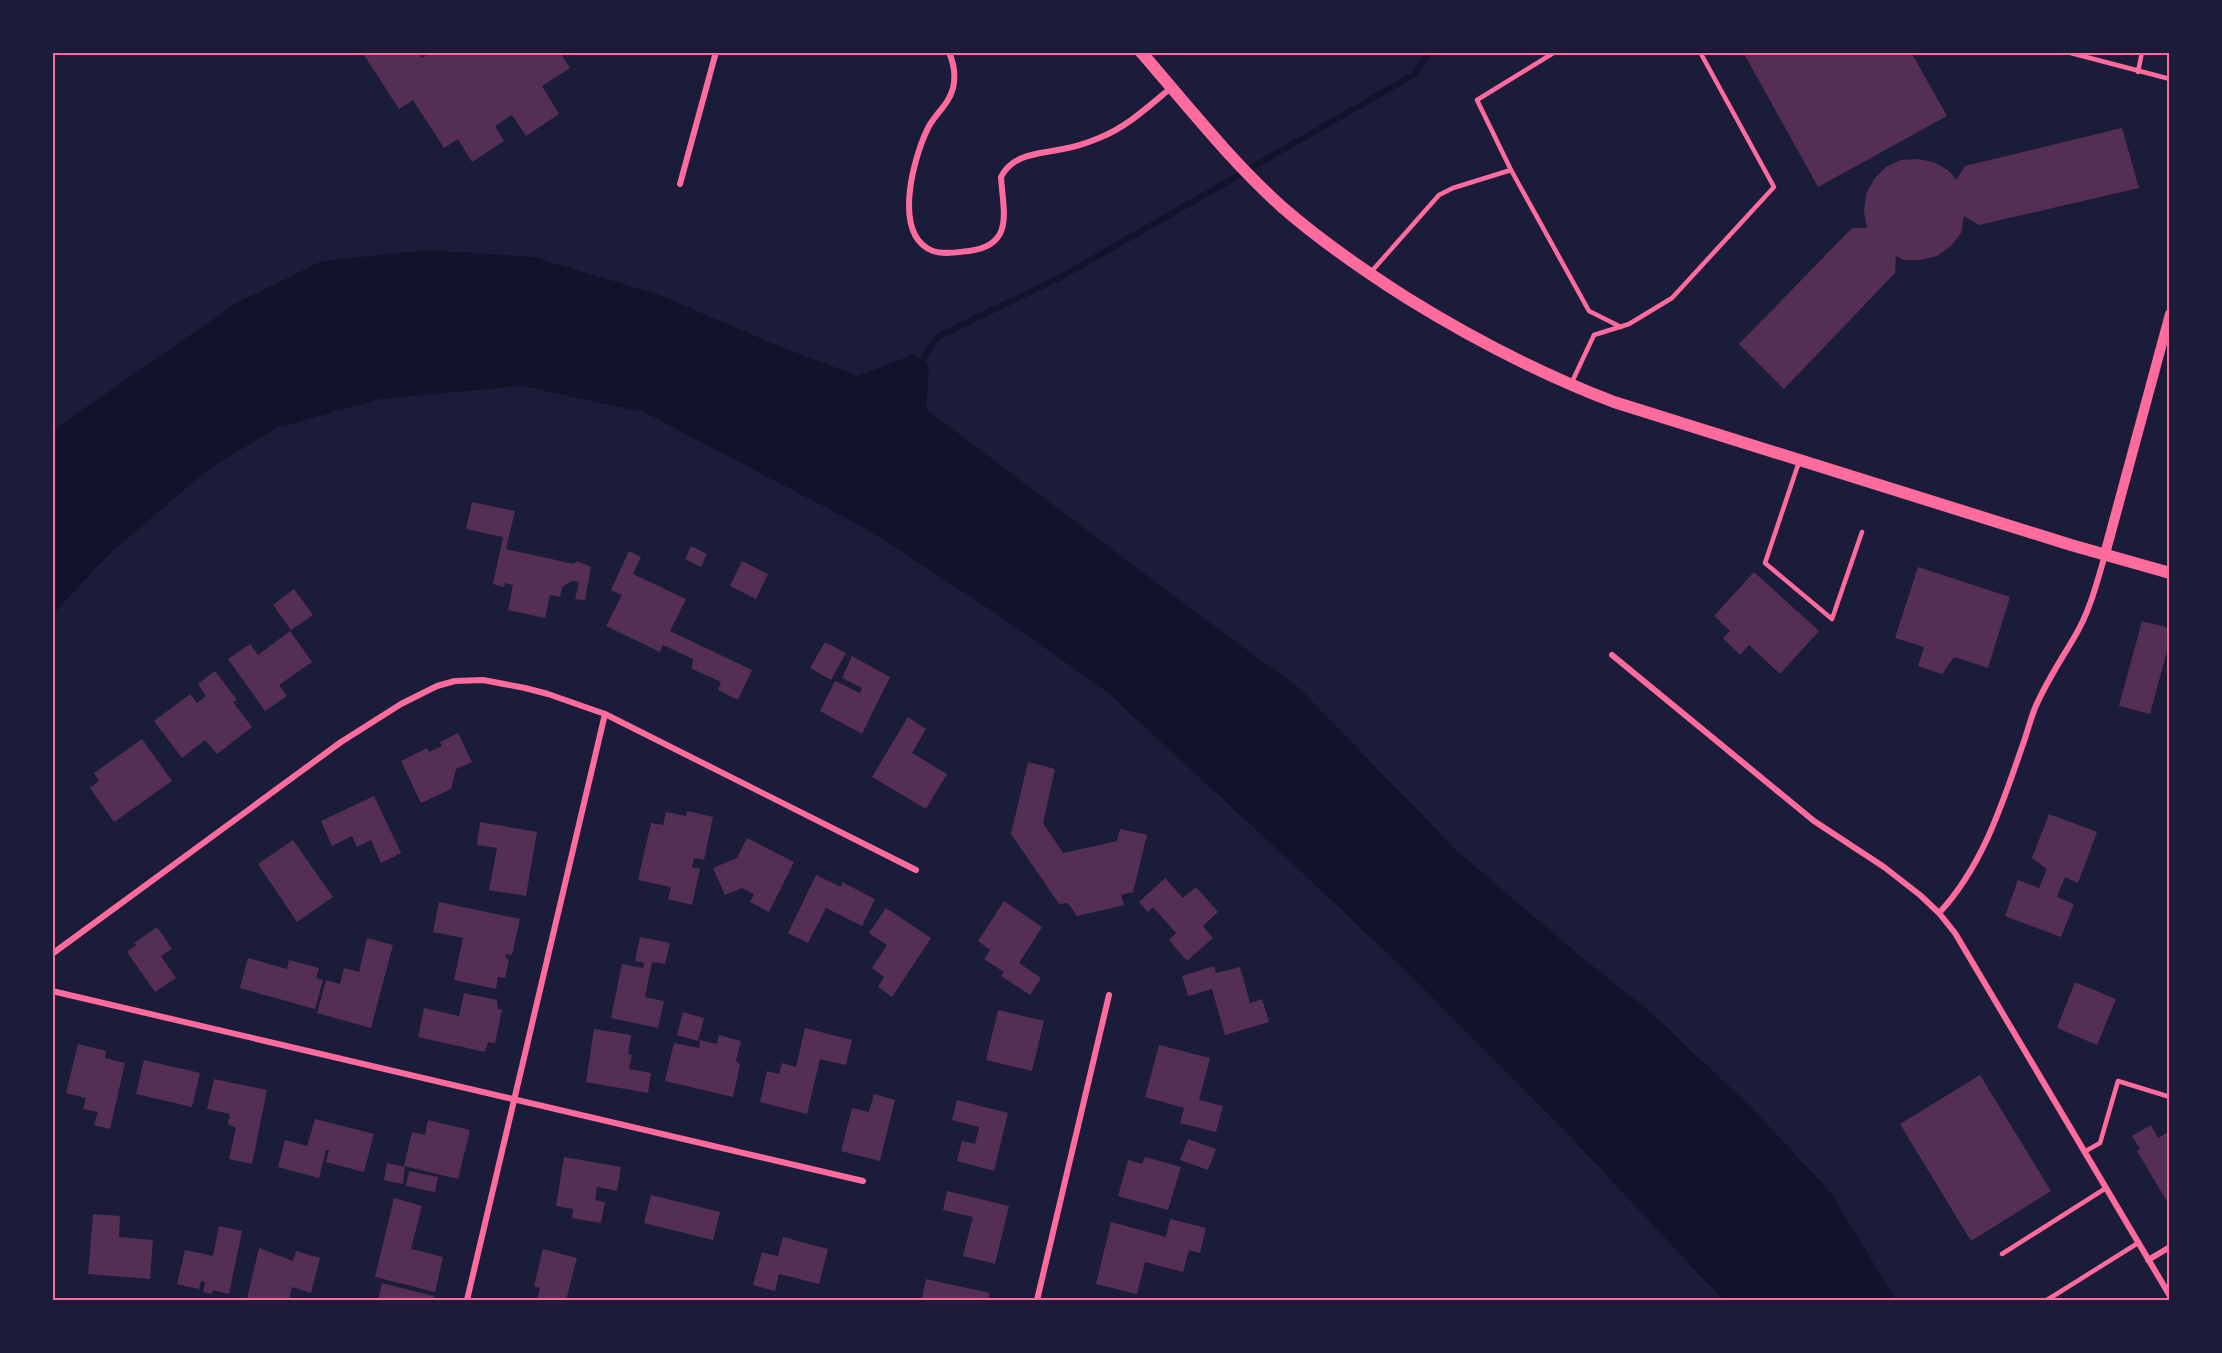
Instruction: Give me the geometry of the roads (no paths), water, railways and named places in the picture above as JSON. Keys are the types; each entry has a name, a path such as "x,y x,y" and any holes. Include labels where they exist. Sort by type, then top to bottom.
{"main road":[{"path":"1148,55 1218,143 1282,206 1343,256 1370,274 1456,328 1510,357 1570,385 1614,402 2169,573"}],"street":[{"path":"680,184 716,52"},
{"path":"949,52 954,70 953,87 948,101 930,125 917,157 910,191 910,219 915,236 925,246 945,254 983,249 994,243 1000,236 1004,224 1001,177 1004,170 1015,161 1027,155 1066,149 1100,138 1131,121 1172,87"},
{"path":"1939,913 1957,894 1994,825 2035,708 2056,666 2076,635 2092,600 2169,314"},
{"path":"1612,655 1814,821 1884,867 1939,913 1955,933 2169,1296"},
{"path":"52,954 341,742 401,704 437,686 455,681 483,680 548,694 605,714 916,870"},
{"path":"467,1300 605,714"},
{"path":"52,991 863,1181"},
{"path":"1037,1300 1109,995"},
{"path":"2148,1260 2169,1247"}],"lane":[{"path":"1555,52 1477,100 1511,170 1589,311 1621,327"},
{"path":"1570,385 1594,335 1621,327 1672,298 1774,187 1700,52"},
{"path":"2067,52 2169,79"},
{"path":"2138,72 2142,52"},
{"path":"1370,274 1439,195 1453,188 1511,170"},
{"path":"1800,459 1765,563 1832,619 1862,532"},
{"path":"2085,1152 2100,1143 2118,1081 2169,1097"},
{"path":"2002,1254 2106,1188"},
{"path":"2047,1300 2138,1243"}],"waterway":[{"path":"917,368 937,337 1061,277 1415,74 1430,52"}]}
